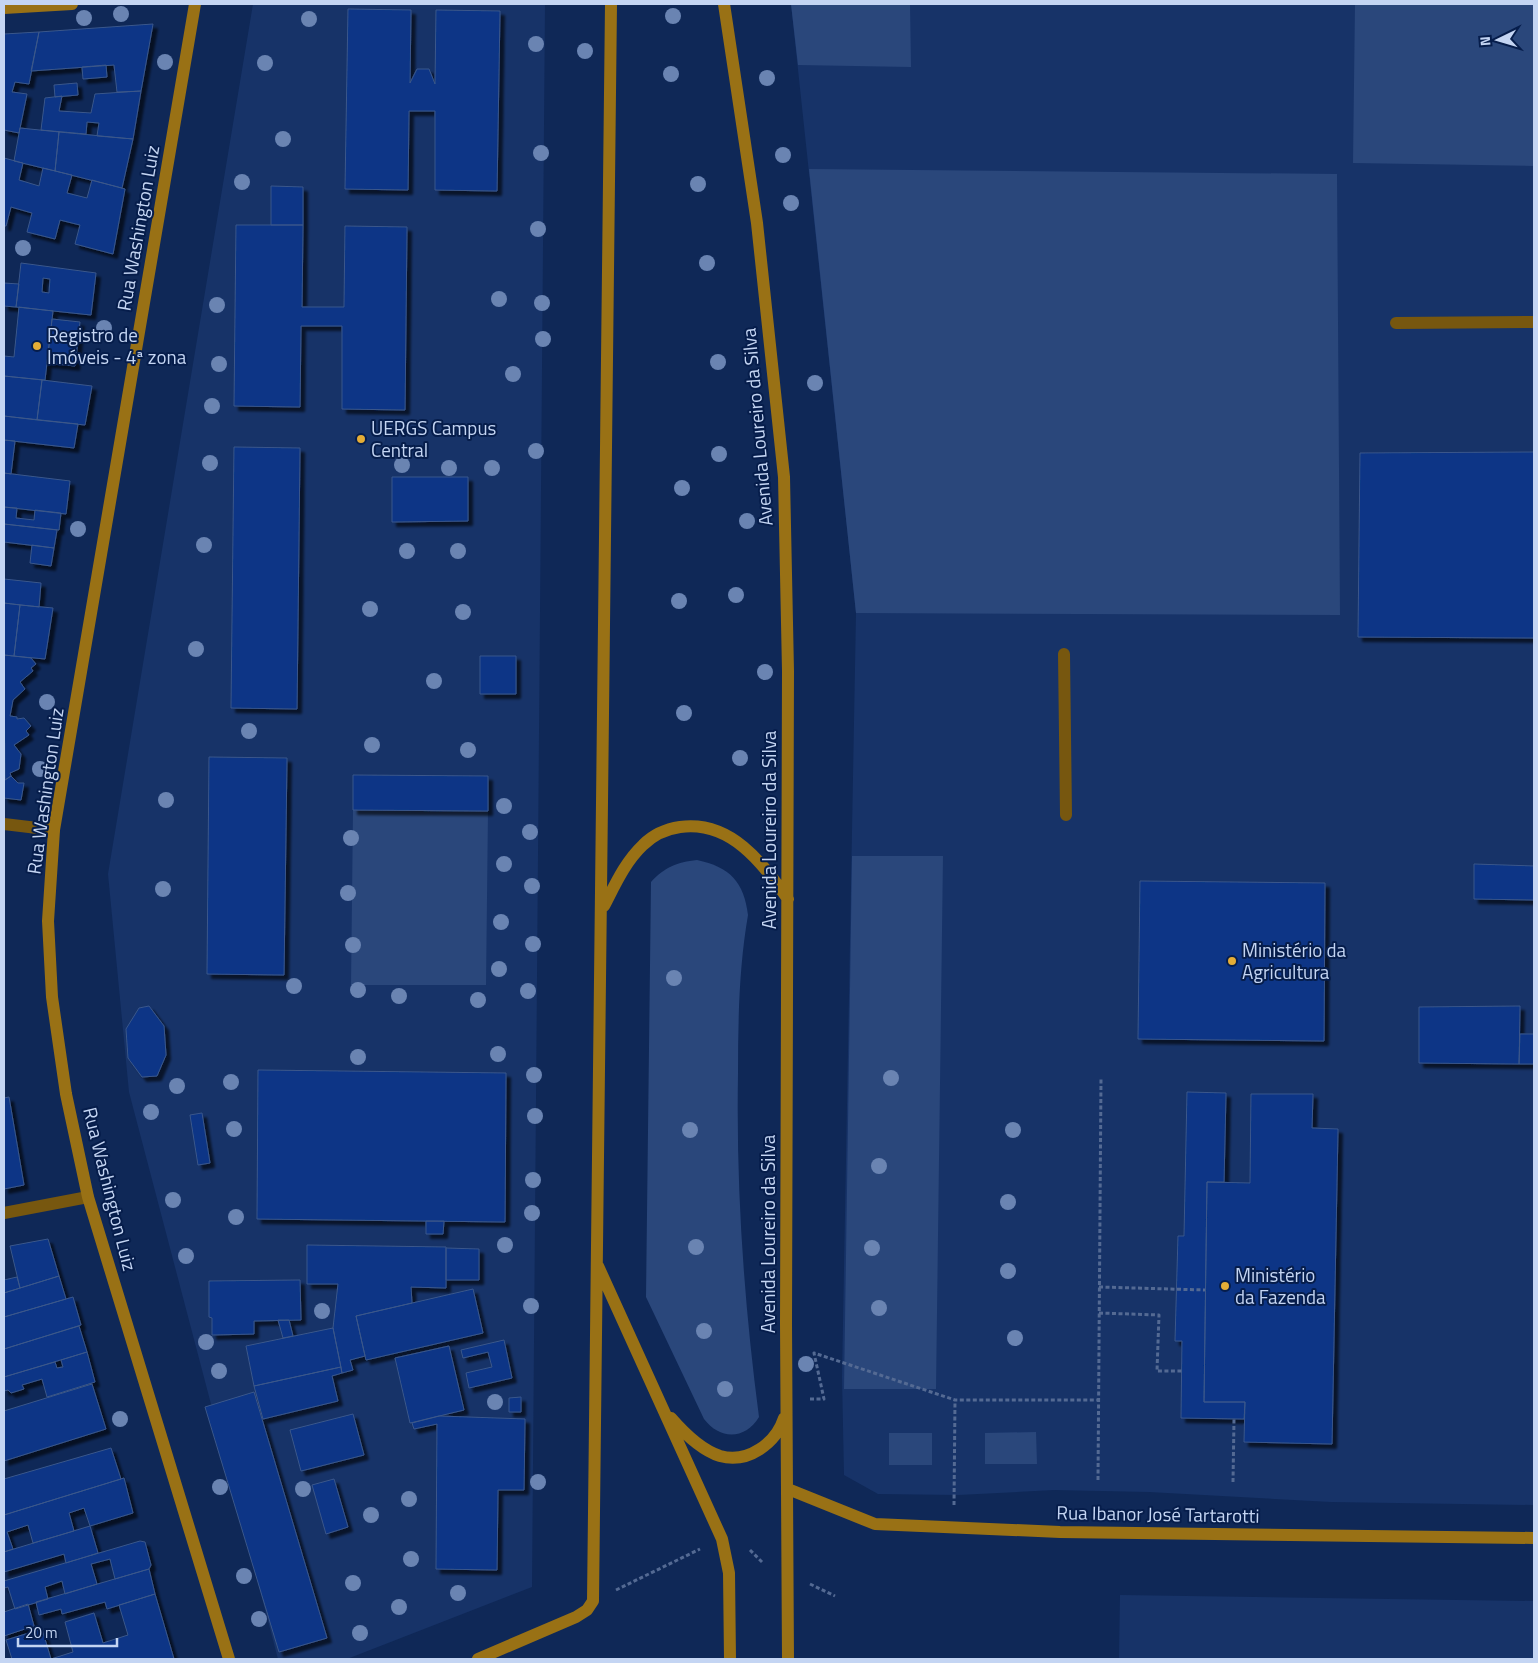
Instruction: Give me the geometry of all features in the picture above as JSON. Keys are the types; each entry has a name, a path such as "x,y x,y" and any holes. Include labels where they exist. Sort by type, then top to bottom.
{"main road":[{"path":"4,8 72,4"},
{"name":"Rua Washington Luiz","path":"196,4 54,830 48,921 52,997 66,1094 88,1197 229,1659"},
{"path":"478,1659 576,1617 587,1610 593,1602 611,4"},
{"name":"Avenida Loureiro da Silva","path":"724,4 757,223 784,477 788,671 786,1405 788,1659"},
{"path":"602,908 623,870 643,844 664,831 688,826 721,832 739,843 759,862 788,899"},
{"path":"596,1262 722,1538 729,1573 730,1659"},
{"path":"660,1404 682,1431 706,1449 722,1456 739,1457 756,1452 771,1441 781,1428 786,1405"},
{"name":"Rua Ibanor José Tartarotti","path":"788,1489 875,1524 1060,1532 1534,1538"}],"street":[{"path":"1396,323 1534,322"},
{"path":"1064,654 1066,814"},
{"path":"4,824 54,830"},
{"path":"4,1213 88,1197"}],"path":[{"path":"1098,1480 1101,1078"},
{"path":"1099,1287 1205,1290"},
{"path":"1099,1313 1159,1315 1158,1371 1182,1371"},
{"path":"786,1405 824,1400 814,1353 955,1400 1098,1400"},
{"path":"954,1495 955,1400"},
{"path":"1233,1482 1234,1419"}],"shaded area":[{"name":"UERGS Campus Central","path":"253,4 545,4 532,1587 347,1659 278,1659 129,1092 108,874"},
{"path":"791,4 1534,4 1534,1505 1331,1502 1149,1492 1054,1490 958,1495 878,1494 844,1475 842,1377 856,613"},
{"path":"791,4 910,4 911,67 798,65"},
{"path":"1355,4 1534,4 1534,166 1353,163"},
{"path":"809,169 1337,174 1340,615 856,613"},
{"path":"353,810 488,811 486,985 351,985"},
{"path":"852,856 943,856 936,1389 844,1389"},
{"path":"697,860 718,867 733,878 743,893 748,915 741,974 739,1014 738,1160 745,1289 759,1417 747,1430 732,1435 717,1431 704,1419 646,1297 651,882 672,866"},
{"path":"1036,1432 1037,1464 985,1464 985,1433"},
{"path":"889,1433 932,1433 932,1465 889,1465"},
{"path":"1120,1595 1534,1601 1534,1659 1119,1659"}],"building":[{"path":"348,9 411,10 410,83 417,69 429,69 435,84 436,10 500,11 497,191 435,190 435,111 409,111 408,190 345,189"},
{"path":"153,24 141,91 117,92 114,65 31,71 39,32"},
{"path":"39,32 29,84 15,82 12,92 27,94 19,133 4,130 4,34"},
{"path":"106,65 107,77 83,79 82,67"},
{"path":"77,83 78,95 55,97 54,85"},
{"path":"141,91 133,139 97,136 99,123 87,122 86,134 41,130 45,98 62,96 59,111 91,113 95,94"},
{"path":"20,128 59,132 55,171 14,161"},
{"path":"59,132 133,139 122,188 55,171"},
{"path":"4,158 23,163 19,180 39,186 43,168 72,175 67,193 87,198 92,180 125,189 113,254 75,244 80,225 60,220 55,239 27,232 32,213 11,207 6,226 4,226"},
{"path":"271,186 303,187 303,225 271,225"},
{"path":"236,225 303,225 302,307 344,307 345,226 407,227 405,410 342,409 342,326 301,326 300,407 234,406"},
{"path":"21,263 96,273 91,315 16,307","holes":["43,278 50,279 49,293 42,292"]},
{"path":"4,283 19,284 16,307 4,306"},
{"path":"19,307 53,311 45,380 4,376 4,356 14,357"},
{"path":"52,319 80,322 75,366 47,363"},
{"path":"4,376 42,380 37,420 4,416"},
{"path":"42,380 92,386 85,425 37,420"},
{"path":"4,416 78,424 74,448 4,440"},
{"path":"4,440 15,441 11,474 4,473"},
{"path":"234,447 300,448 297,709 231,708"},
{"path":"1534,452 1534,638 1358,637 1360,453"},
{"path":"4,473 70,481 66,514 4,507"},
{"path":"392,477 468,477 468,521 392,522"},
{"path":"4,507 17,508 16,518 34,520 35,510 61,513 59,530 4,524"},
{"path":"4,524 57,530 54,548 4,542"},
{"path":"32,545 54,548 51,566 30,563"},
{"path":"4,579 41,583 39,607 4,603"},
{"path":"4,603 20,605 14,656 4,655"},
{"path":"20,605 53,608 45,659 14,656"},
{"path":"4,655 31,658 36,664 31,668 33,671 20,682 25,689 13,700 10,716 17,717 17,719 24,718 31,726 26,731 29,735 14,745 21,754 19,769 10,773 11,776 5,780"},
{"path":"480,656 516,656 516,694 480,694"},
{"path":"209,757 287,758 284,975 207,974"},
{"path":"353,775 488,776 488,811 353,810"},
{"path":"11,776 18,783 24,783 21,800 4,798 4,778 5,780"},
{"path":"1474,864 1534,866 1534,900 1474,899"},
{"name":"Ministério da Agricultura","path":"1140,881 1325,883 1324,1041 1138,1039"},
{"path":"149,1006 164,1026 166,1055 157,1076 142,1077 128,1058 126,1029 139,1008"},
{"path":"1520,1006 1519,1064 1419,1063 1419,1007"},
{"path":"1520,1034 1534,1034 1534,1064 1519,1064"},
{"path":"258,1070 506,1073 505,1222 257,1219"},
{"path":"1187,1092 1226,1093 1224,1182 1207,1182 1204,1402 1245,1402 1244,1419 1181,1418 1182,1341 1175,1341 1178,1236 1184,1236"},
{"path":"1251,1094 1313,1094 1312,1128 1338,1129 1332,1444 1244,1442 1245,1402 1204,1402 1207,1182 1250,1183"},
{"path":"9,1097 24,1185 4,1189 4,1098"},
{"path":"202,1113 210,1163 198,1165 190,1115"},
{"path":"426,1221 444,1221 443,1234 426,1234"},
{"path":"48,1239 59,1276 20,1288 10,1246"},
{"path":"307,1245 446,1247 446,1288 411,1287 412,1303 356,1316 365,1356 350,1360 353,1370 342,1373 333,1328 338,1284 307,1284"},
{"path":"446,1248 479,1249 479,1280 446,1280"},
{"path":"59,1276 66,1299 4,1317 4,1293"},
{"path":"17,1277 20,1288 4,1293 4,1280"},
{"path":"300,1280 301,1320 254,1321 254,1334 212,1335 212,1318 209,1317 209,1281"},
{"path":"473,1289 483,1333 366,1360 356,1316"},
{"path":"73,1297 81,1325 4,1349 4,1317"},
{"path":"278,1320 289,1320 293,1336 283,1338"},
{"path":"79,1326 87,1352 4,1377 4,1349"},
{"path":"333,1328 341,1367 254,1386 246,1346"},
{"path":"504,1340 512,1378 469,1388 466,1373 492,1367 488,1352 463,1358 461,1350"},
{"path":"449,1346 464,1410 410,1423 395,1358"},
{"path":"87,1352 95,1382 47,1397 42,1379 22,1385 24,1389 11,1393 8,1390 4,1391 4,1377 55,1362 57,1368 63,1367 61,1360"},
{"path":"341,1367 342,1373 332,1376 338,1401 263,1419 254,1386"},
{"path":"92,1384 106,1429 4,1461 4,1411"},
{"path":"254,1392 327,1638 279,1652 205,1407"},
{"path":"521,1397 521,1412 509,1412 509,1398"},
{"path":"353,1414 364,1455 301,1471 290,1430"},
{"path":"439,1416 525,1419 524,1490 498,1490 497,1570 436,1569 437,1424 414,1429 412,1423"},
{"path":"111,1448 121,1479 4,1515 4,1479"},
{"path":"124,1478 133,1513 90,1526 84,1508 69,1513 74,1531 33,1543 28,1525 7,1532 13,1549 4,1552 4,1515"},
{"path":"334,1479 348,1527 326,1534 312,1485"},
{"path":"90,1526 98,1553 66,1563 64,1554 4,1572 4,1552"},
{"path":"140,1541 145,1542 151,1565 149,1569 115,1579 110,1559 91,1564 97,1584 65,1594 62,1581 45,1587 48,1599 15,1609 8,1587 4,1588 4,1581"},
{"path":"149,1569 155,1594 107,1609 105,1602 62,1614 61,1609 39,1615 36,1602"},
{"path":"155,1594 174,1659 51,1659 73,1652 65,1622 94,1613 103,1643 128,1635 119,1605"},
{"path":"28,1604 34,1626 4,1636 4,1612"},
{"path":"42,1629 51,1659 12,1659 6,1640"}],"place":[{"name":"Registro de Imóveis - 4ª zona","path":"37,346"},
{"name":"UERGS Campus Central","path":"361,439"},
{"name":"Ministério da Agricultura","path":"1232,961"},
{"name":"Ministério da Fazenda","path":"1225,1286"}]}
